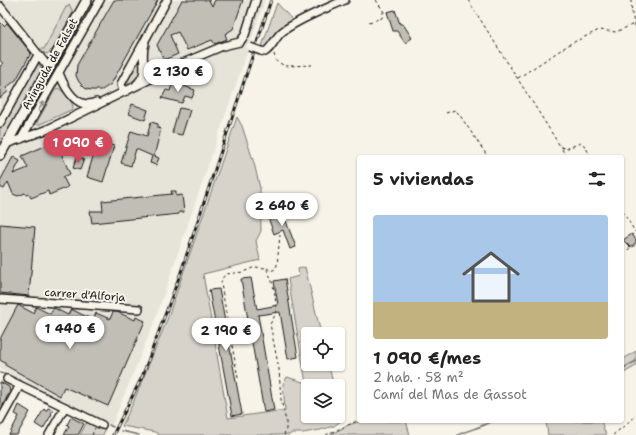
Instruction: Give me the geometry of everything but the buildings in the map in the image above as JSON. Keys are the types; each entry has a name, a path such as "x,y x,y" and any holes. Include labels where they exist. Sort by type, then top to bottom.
{"main road":[{"name":"Avinguda de Falset","path":"0,155 86,0"}],"street":[{"name":"Avinguda de Falset","path":"21,139 100,0"},
{"path":"125,89 148,35 167,0"},
{"path":"6,144 46,130 161,72 224,46 240,42 244,37 256,0"},
{"path":"236,43 265,52 283,31 345,0"},
{"path":"0,6 49,68"},
{"path":"139,82 143,76 145,63 143,50 148,35"},
{"name":"Avinguda de Falset","path":"0,123 38,55"},
{"path":"145,63 153,70 161,72"},
{"path":"59,73 63,83 77,101 84,105 89,105 181,64"},
{"path":"21,139 75,113 78,108 77,101"},
{"name":"carrer d'Alforja","path":"0,299 139,310"},
{"path":"7,378 100,426"},
{"path":"0,421 20,385"},
{"path":"49,435 65,407"}],"path":[{"path":"376,0 386,15"},
{"path":"468,0 565,155"},
{"path":"631,0 636,29"},
{"path":"368,22 382,18 383,12"},
{"path":"517,78 570,44 599,30 616,32 634,24"},
{"path":"269,49 281,65 312,65"},
{"path":"446,112 455,110 487,155"},
{"path":"562,149 581,143 585,146 590,155"},
{"path":"624,214 636,233"},
{"path":"238,378 220,284 222,278 227,274 243,272 255,267 266,268 271,271 275,269 277,265 280,236"},
{"path":"624,252 636,245"},
{"path":"266,268 270,274 276,309 275,316 270,324 279,369 281,400 286,421 284,435"},
{"path":"612,435 636,416"},
{"path":"326,435 335,429 357,421"},
{"path":"92,435 100,426"}],"shaded area":[{"path":"0,0 265,0 155,320 111,427 0,369"},
{"path":"277,3 294,22 277,32 266,47 261,49"},
{"path":"69,4 73,12 53,49 47,54 39,51 38,49 44,49"},
{"path":"139,60 141,64 140,72 133,81 125,85"},
{"path":"38,62 42,70 0,145 0,129"},
{"path":"58,88 68,97 73,109 38,125 37,122 55,90"},
{"path":"237,117 242,126 254,163 260,188 261,231 256,241 260,260 203,274 228,418 285,410 283,384 287,377 301,381 301,423 338,423 334,426 320,430 292,433 289,435 159,435 155,432 122,426 167,320"},
{"path":"305,267 319,327 301,327 301,354 288,279 299,276 298,269"},
{"path":"636,351 636,366 624,373 624,359"},
{"path":"304,371 330,371 332,379 305,379"},
{"path":"87,422 105,430 103,435 80,435"},
{"path":"357,422 407,423 410,435 330,435 348,425"},
{"path":"546,423 602,423 606,435 548,435"}],"waterway":[{"path":"624,368 636,361"},
{"path":"0,373 8,375"},
{"path":"458,435 488,423"},
{"path":"109,425 113,427"},
{"path":"121,431 139,435"}],"railway":[{"path":"113,435 142,377 181,272 271,0"}]}
